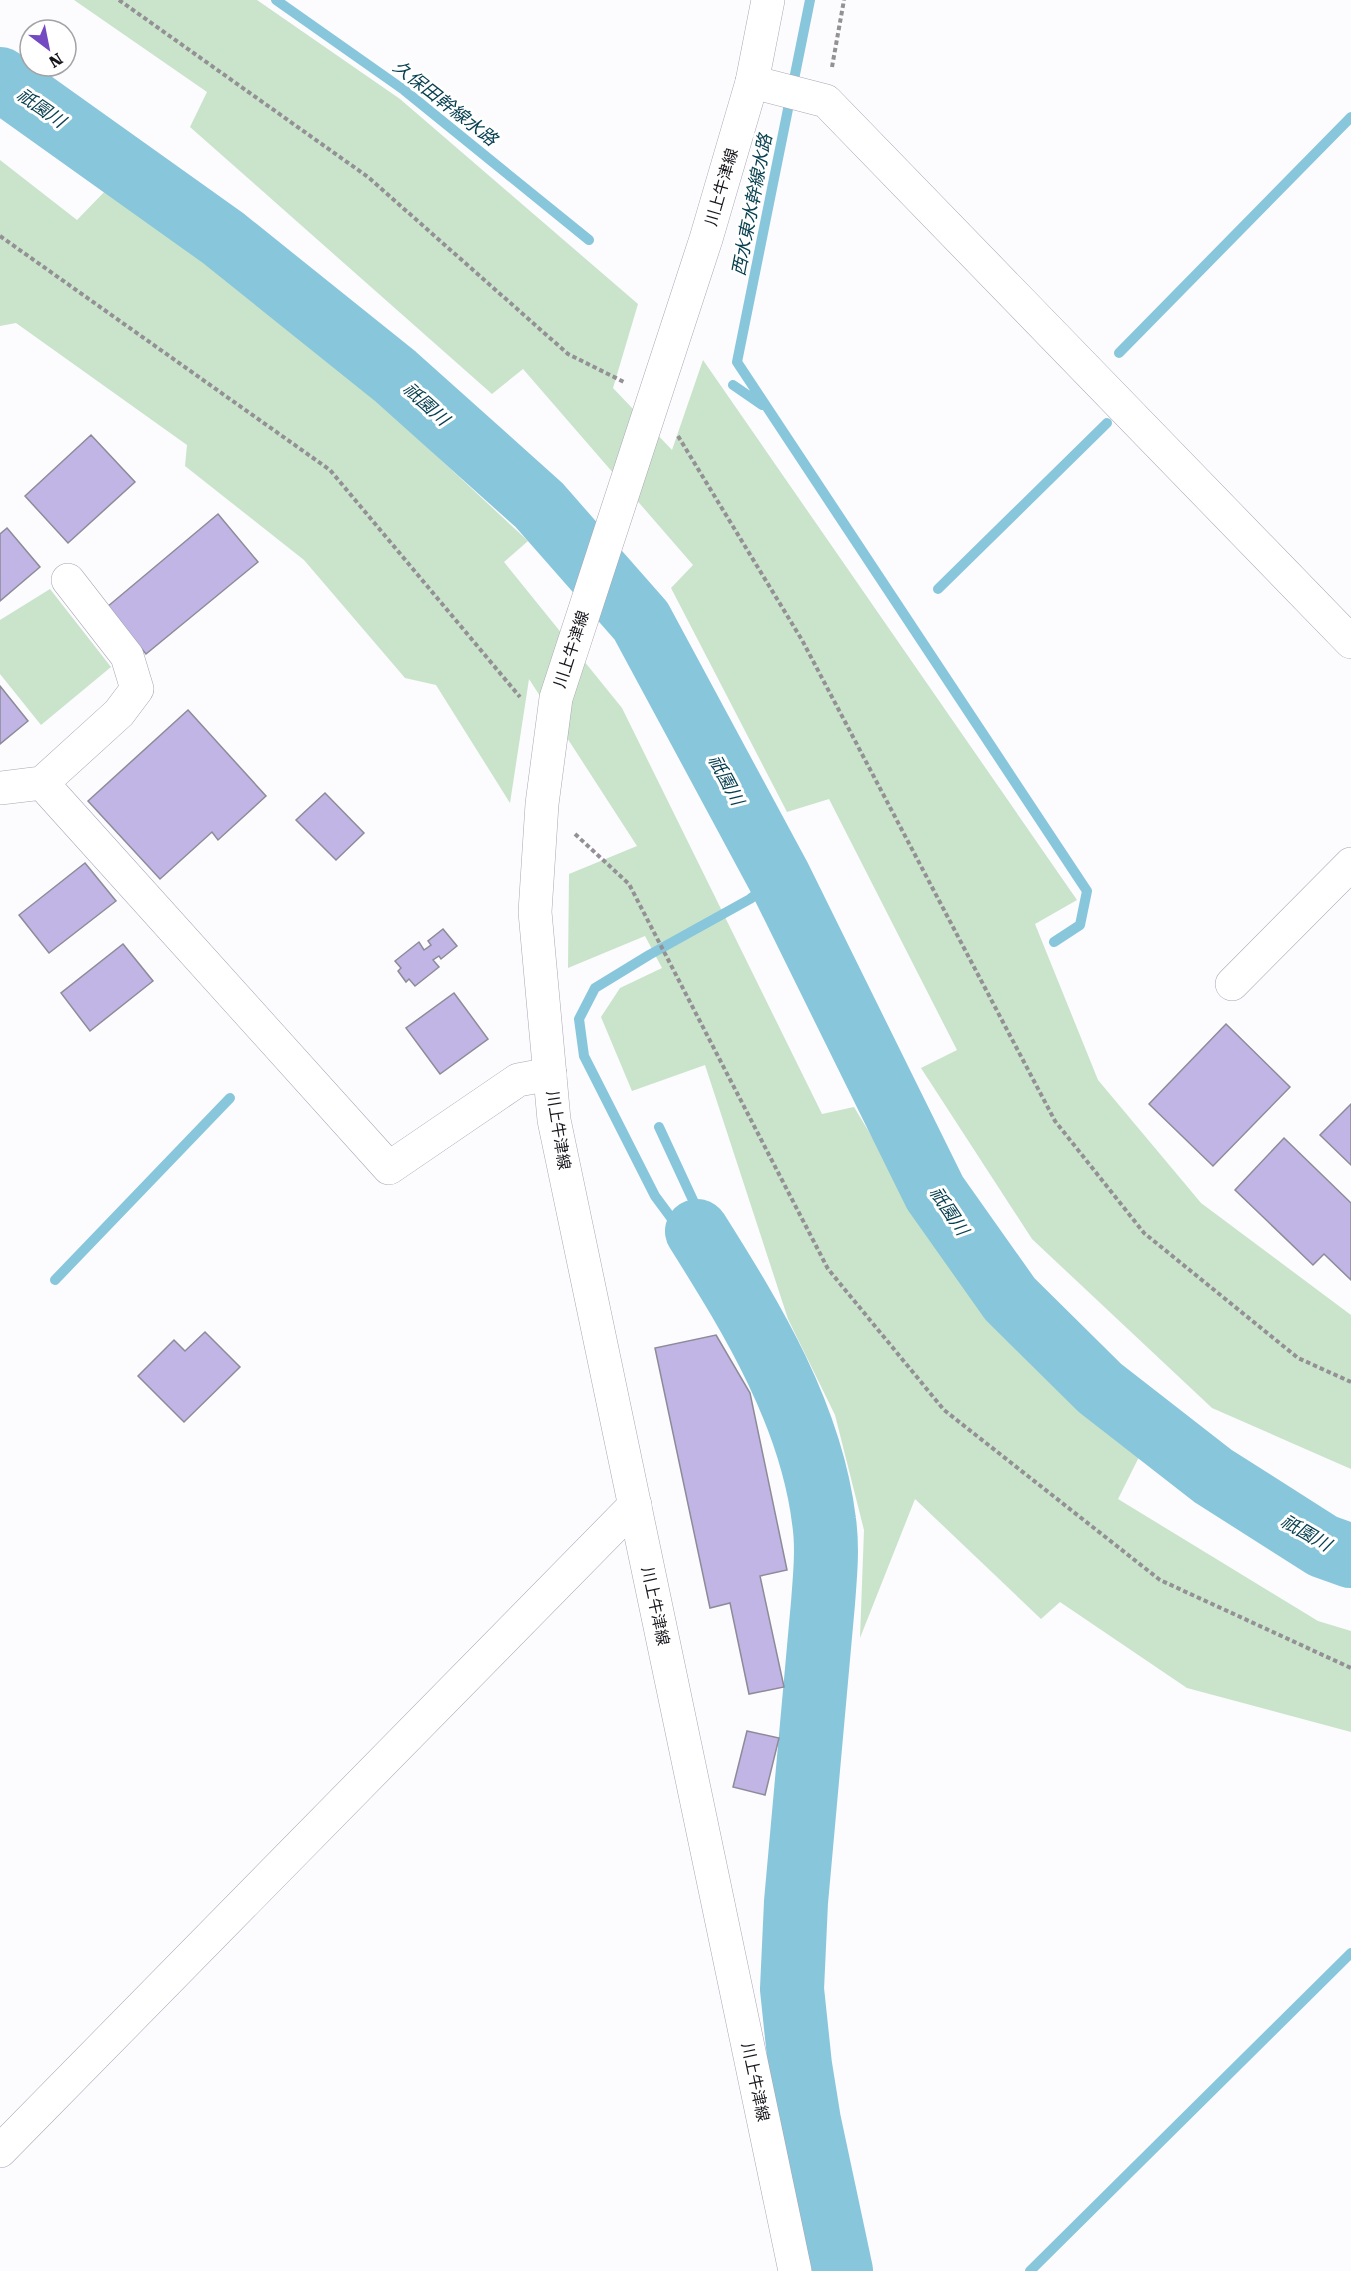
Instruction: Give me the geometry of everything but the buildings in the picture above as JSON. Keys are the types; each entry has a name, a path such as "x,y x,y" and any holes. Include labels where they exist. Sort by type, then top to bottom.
{"street":[{"name":"川上牛津線","path":"768,0 752,82 706,239 556,698 542,804 536,912 554,1120 795,2271"},
{"path":"752,82 826,101 1351,642"},
{"path":"0,788 42,783 119,713 137,689 128,656 68,580"},
{"path":"42,783 389,1168 518,1080 550,1074"},
{"path":"1232,984 1351,864"},
{"path":"0,2151 635,1505"}],"path":[{"path":"119,0 368,177 568,354 654,397 802,640 1054,1121 1144,1233 1298,1358 1351,1382"},
{"path":"826,101 844,0"},
{"path":"0,236 330,470 551,734"},
{"path":"542,804 629,884 828,1269 944,1410 1160,1580 1351,1668"}],"green space":[{"path":"74,0 257,0 400,99 638,304 613,388 672,450 703,360 1077,900 1035,924 1098,1080 1201,1203 1351,1315 1351,1469 1212,1408 1032,1239 921,1068 957,1050 829,799 787,812 671,588 693,565 523,369 492,394 190,127 207,92"},
{"path":"0,160 77,220 110,186 310,338 528,541 504,562 622,708 822,1114 854,1107 956,1277 1139,1457 1118,1499 1318,1621 1351,1631 1351,1732 1187,1688 1060,1602 1041,1619 915,1499 860,1638 864,1530 835,1415 788,1319 705,1065 632,1091 601,1017 620,988 662,968 645,936 568,968 569,874 637,846 529,679 510,803 436,685 405,678 304,560 185,466 187,445 16,323 0,326"},
{"path":"50,589 111,667 41,725 0,674 0,620"}],"waterway":[{"name":"久保田幹線水路","path":"276,0 404,90 589,240"},
{"name":"西水東水幹線水路","path":"810,0 737,362 1087,891 1080,925 1054,942"},
{"name":"祇園川","path":"0,79 223,238 395,376 539,505 641,621 779,877 935,1193 1010,1299 1100,1388 1213,1476 1323,1546 1351,1556"},
{"path":"1119,353 1351,117"},
{"path":"733,385 762,405"},
{"path":"938,589 1107,423"},
{"path":"659,1127 698,1211 697,1231 675,1223 655,1196 584,1056 579,1019 595,988 750,899 779,877"},
{"path":"55,1280 230,1098"},
{"path":"697,1231 739,1299 777,1370 793,1406 807,1443 824,1521 825,1583 796,1902 792,1989 809,2121 841,2271"},
{"path":"1030,2271 1351,1953"}]}
